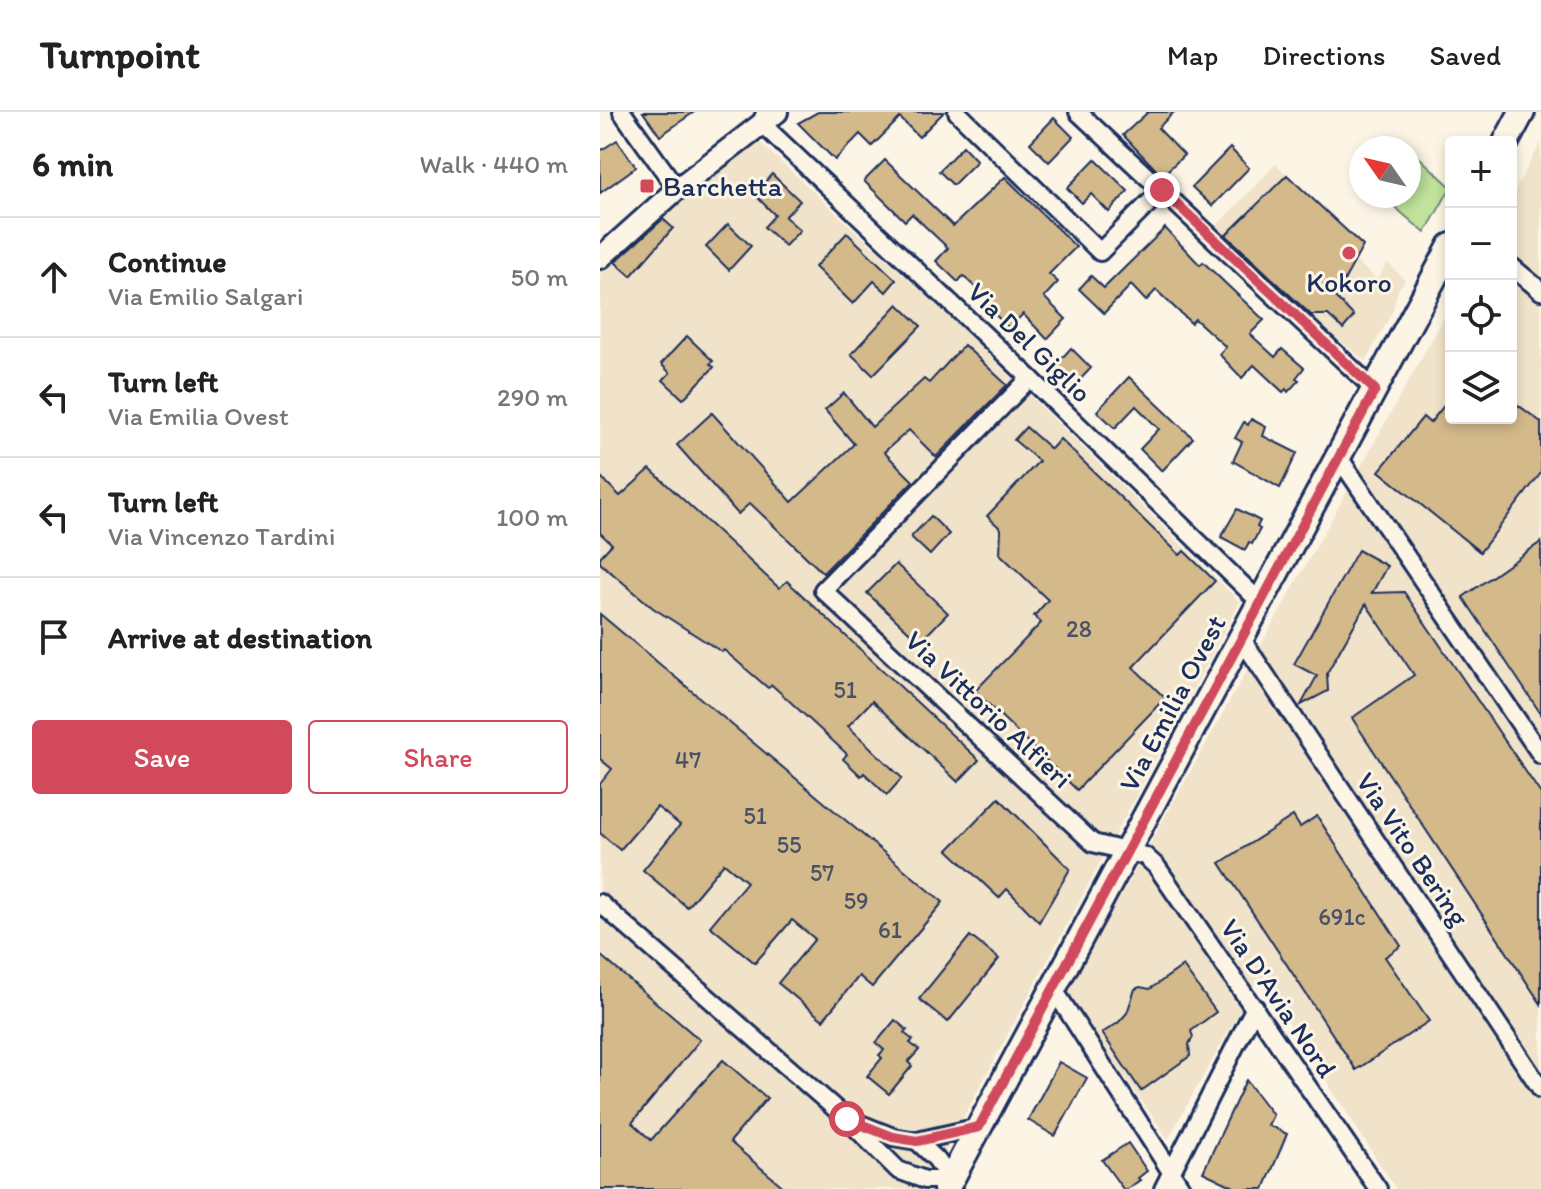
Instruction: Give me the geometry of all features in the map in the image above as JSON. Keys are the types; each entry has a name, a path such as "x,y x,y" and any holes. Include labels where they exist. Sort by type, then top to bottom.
{"main road":[{"path":"1509,136 1522,112"},
{"name":"Via Emilia Ovest","path":"948,1184 1445,257"}],"street":[{"path":"622,112 677,189"},
{"path":"957,112 1100,252 1162,190"},
{"path":"1078,112 1375,390"},
{"path":"600,258 677,189 768,116"},
{"name":"Via Del Giglio","path":"768,116 1260,602"},
{"path":"1517,271 1541,291"},
{"name":"Via Vittorio Alfieri","path":"1030,378 823,590 1093,843 1126,851"},
{"path":"1338,456 1541,755"},
{"name":"Via Vito Bering","path":"1241,638 1541,1089"},
{"name":"Via D'Avia Nord","path":"1126,851 1145,856 1157,867 1378,1189"},
{"path":"600,903 847,1119 898,1170 948,1184"},
{"path":"1053,988 1182,1189"},
{"path":"1163,1189 1255,1007"},
{"path":"847,1119 893,1137 917,1141 979,1127"},
{"path":"917,1141 936,1159 948,1184"},
{"path":"898,1170 900,1189"}],"shaded area":[{"path":"756,139 956,323 1240,602 925,1189 600,1189 600,271 658,214"},
{"path":"1541,143 1541,1189 1396,1189 1259,977 1168,1139 1066,994 1445,316 1445,424 1517,424 1517,186"},
{"path":"1276,164 1363,246 1355,261 1377,279 1388,263 1405,280 1366,361 1306,315 1225,236 1212,230"}],"green space":[{"path":"1421,159 1445,181 1445,198 1425,233 1396,208 1421,208"}],"building":[{"path":"643,112 694,112 660,136"},
{"path":"818,112 944,112 919,137 900,118 872,146 860,134 835,160 798,123"},
{"path":"1148,112 1174,112 1158,128 1184,155 1162,176 1123,135"},
{"path":"1054,118 1073,137 1049,162 1030,143"},
{"path":"617,140 636,167 600,193 600,151"},
{"path":"963,146 977,161 953,185 939,171"},
{"path":"1230,148 1249,168 1212,206 1192,187"},
{"path":"1095,159 1128,191 1109,212 1091,194 1082,203 1067,188"},
{"path":"885,160 953,226 1005,177 1076,247 1049,274 1058,282 1044,297 1066,319 1047,339 1023,314 1009,328 983,303 987,298 963,276 958,282 936,261 948,248 912,214 905,221 864,181"},
{"path":"772,174 800,201 785,217 800,230 785,246 764,227 775,215 754,194"},
{"path":"1287,175 1363,246 1335,297 1354,316 1343,329 1328,315 1311,315 1226,235"},
{"path":"663,219 673,228 631,276 615,262"},
{"path":"728,224 751,246 729,270 706,247"},
{"path":"1165,228 1200,265 1203,262 1264,320 1250,334 1275,357 1282,349 1304,368 1296,378 1299,380 1288,392 1286,389 1283,392 1254,365 1242,378 1219,354 1226,347 1195,319 1191,323 1156,290 1146,301 1131,285 1104,313 1079,289 1091,276 1104,288"},
{"path":"847,233 896,280 886,292 874,281 853,304 815,267"},
{"path":"898,304 921,326 873,375 851,354"},
{"path":"687,336 713,361 710,364 714,367 683,399 663,380 670,373 661,364"},
{"path":"964,345 1007,385 936,457 909,430 884,452 913,481 823,573 750,503 738,514 677,445 712,413 792,502 854,444 825,410 844,393 872,427 924,379 929,383"},
{"path":"1071,348 1091,368 1076,384 1068,375 1065,379 1053,368"},
{"path":"1129,377 1193,438 1162,471 1140,449 1159,429 1136,406 1115,428 1097,411"},
{"path":"1445,404 1445,424 1517,424 1517,404 1541,422 1541,473 1480,552 1379,471 1423,417 1430,423"},
{"path":"1251,419 1266,427 1263,436 1297,453 1280,488 1233,461 1242,442 1235,438 1244,422 1248,425"},
{"path":"1026,427 1051,449 1060,439 1180,555 1184,551 1215,581 1133,667 1165,698 1077,790 975,691 1041,623 1034,616 1048,600 1000,554 1001,529 987,516 1039,461 1014,440"},
{"path":"650,469 779,588 787,581 979,760 958,782 872,701 848,726 902,778 887,795 864,773 861,776 843,759 847,754 772,685 768,688 724,650 722,652 653,608 600,563 600,557 612,544 600,533 600,476 620,496"},
{"path":"1237,509 1260,521 1257,527 1260,529 1245,550 1221,537"},
{"path":"931,516 949,534 930,555 911,537"},
{"path":"1541,542 1541,714 1463,597"},
{"path":"1358,550 1387,566 1372,593 1404,592 1541,794 1541,1004 1352,718 1414,675 1366,604 1327,673 1328,691 1301,705 1317,676 1294,664"},
{"path":"896,564 948,613 920,642 867,593"},
{"path":"600,614 943,902 872,987 859,976 823,1020 778,983 815,939 803,929 792,920 755,963 710,926 747,882 724,863 687,907 643,870 680,825 657,807 620,850 600,833 600,784 612,769 600,759"},
{"path":"999,798 1070,869 1039,922 1007,889 999,898 948,850"},
{"path":"1293,816 1300,827 1317,816 1401,946 1385,957 1429,1021 1356,1070 1220,863"},
{"path":"970,936 999,959 948,1022 919,999"},
{"path":"600,955 700,1040 632,1123 651,1140 723,1060 767,1098 730,1142 786,1189 600,1189"},
{"path":"1183,966 1216,1012 1191,1031 1190,1056 1141,1091 1102,1033 1127,1013 1135,989 1150,989"},
{"path":"895,1020 907,1030 904,1033 913,1040 910,1043 919,1050 908,1062 912,1066 889,1094 867,1076 882,1058 879,1055 884,1050 876,1043"},
{"path":"1059,1062 1087,1078 1055,1136 1028,1120"},
{"path":"1246,1080 1273,1115 1268,1125 1287,1134 1264,1189 1238,1189 1203,1172"},
{"path":"1128,1143 1147,1171 1138,1178 1140,1180 1123,1189 1102,1160"}],"place":[{"name":"Barchetta","path":"647,186"},
{"name":"Kokoro","path":"1349,253"}],"route":[{"path":"847,1119 893,1137 917,1141 979,1127 1375,390 1162,190"}]}
